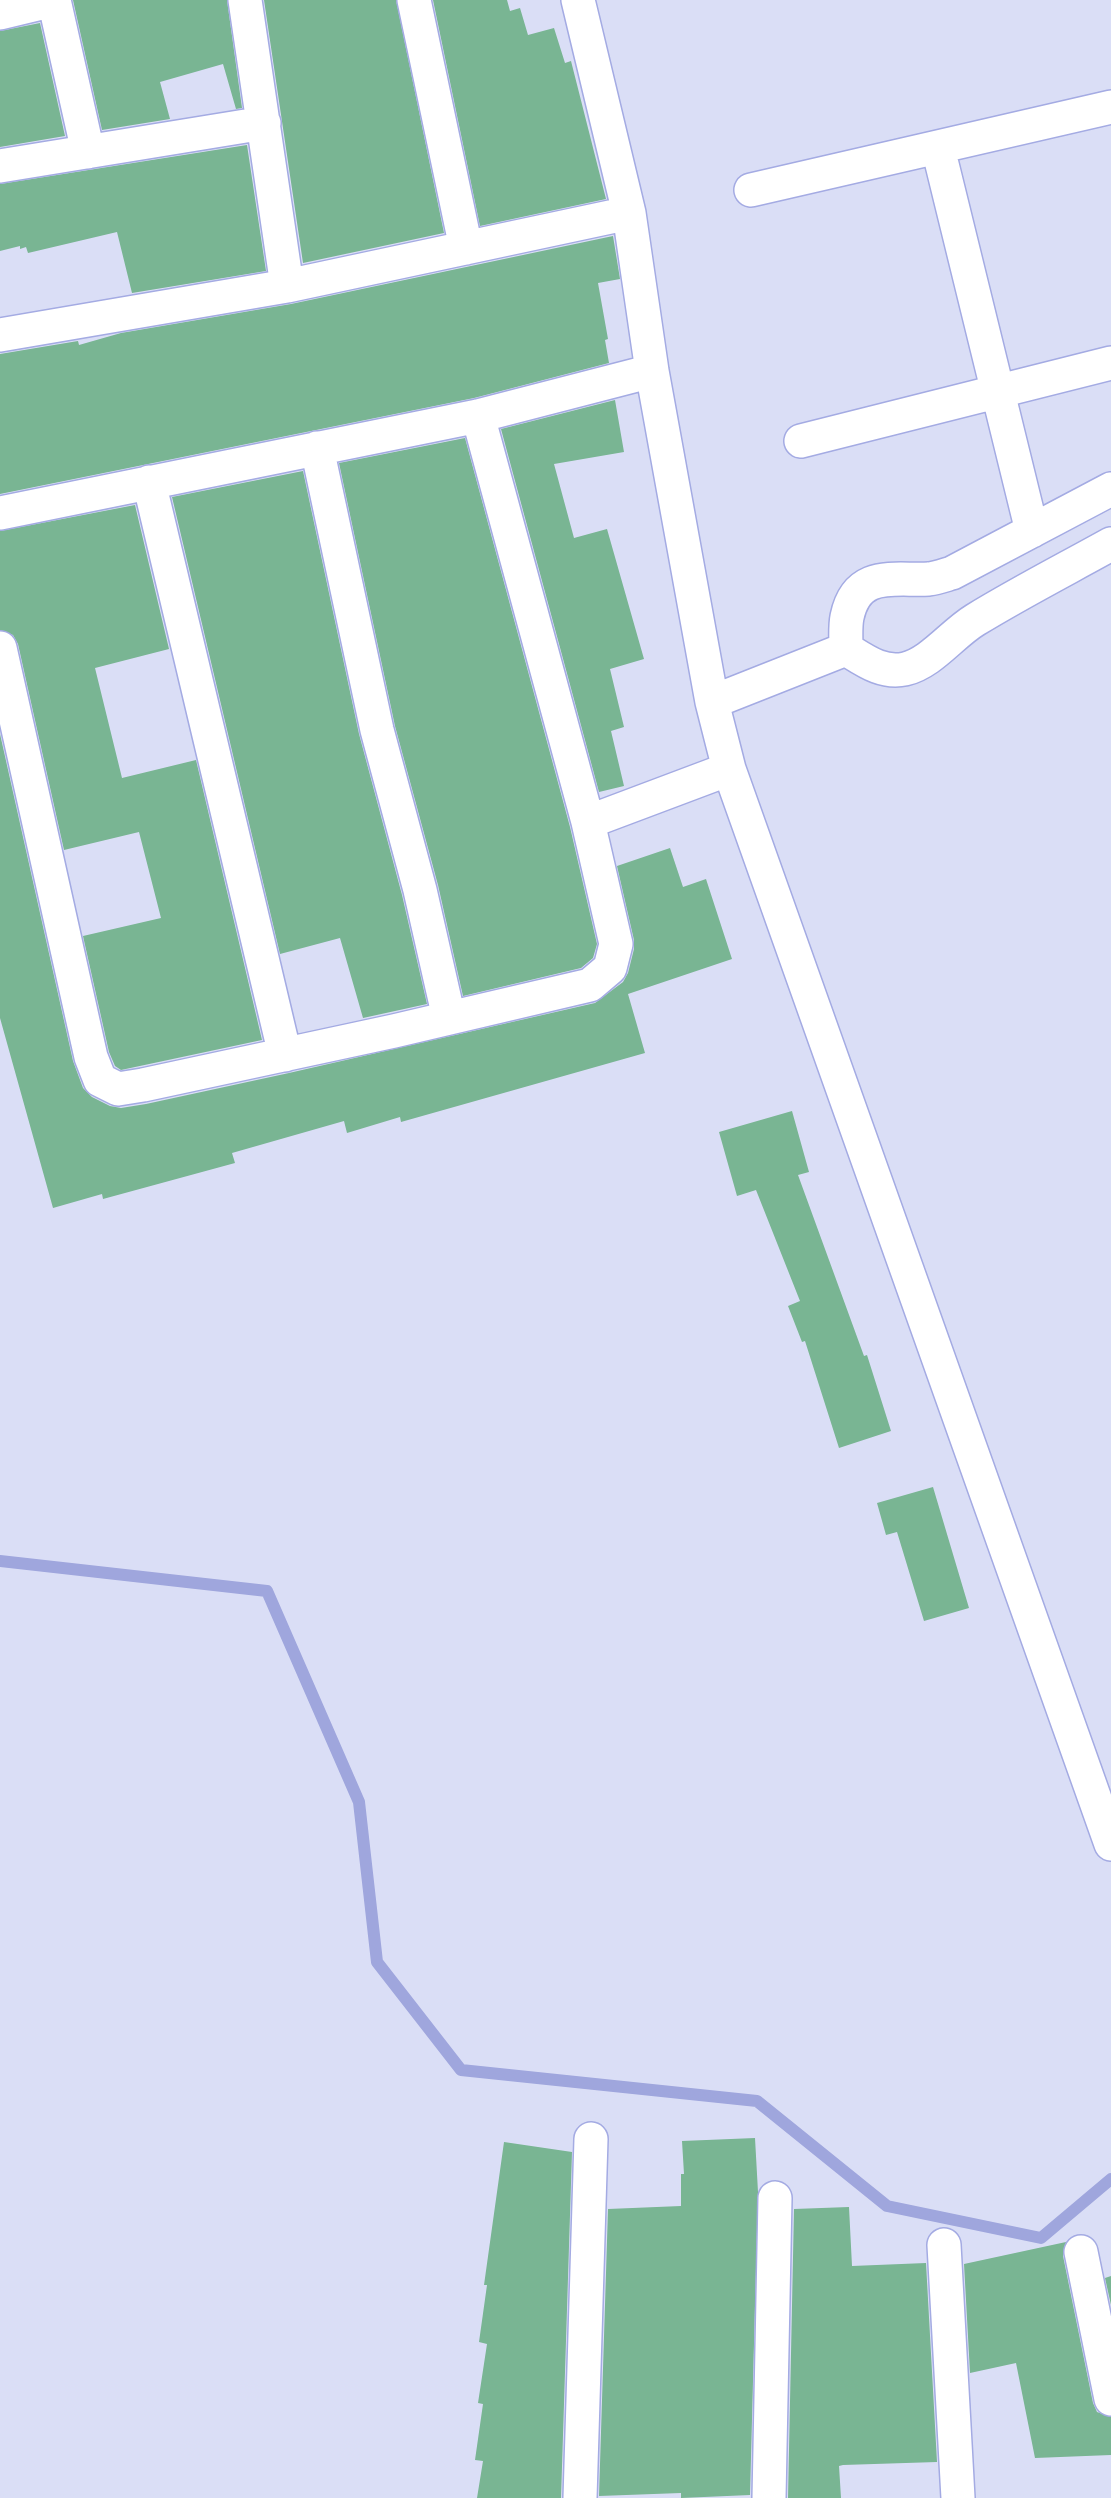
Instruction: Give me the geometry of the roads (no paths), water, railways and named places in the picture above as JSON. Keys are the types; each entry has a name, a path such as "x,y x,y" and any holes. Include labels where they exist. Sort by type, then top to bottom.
{"street":[{"path":"0,13 54,0 88,152"},
{"path":"245,0 287,286"},
{"path":"414,0 465,248"},
{"path":"578,0 628,213 652,371 712,702 729,769 1111,1845"},
{"path":"752,190 1111,107"},
{"path":"0,166 264,123"},
{"path":"938,148 1032,531"},
{"path":"0,335 287,286 628,213"},
{"path":"801,441 1111,363"},
{"path":"0,513 478,416 652,371"},
{"path":"0,648 91,1058 100,1080 118,1089 143,1086 590,985 610,968 616,944 588,822 478,416"},
{"path":"316,448 377,730 420,890 449,1018"},
{"path":"149,482 285,1055"},
{"path":"846,649 847,618 852,603 860,591 873,582 887,578 931,579 952,573 1111,489"},
{"path":"846,649 872,665 891,671 906,669 921,663 976,620 1111,544"},
{"path":"712,702 846,649"},
{"path":"588,822 729,769"},
{"path":"580,2498 591,2139"},
{"path":"769,2498 775,2198"},
{"path":"944,2245 958,2498"},
{"path":"1081,2252 1111,2399"}],"waterway":[{"path":"0,1561 267,1591 359,1802 377,1962 461,2070 757,2101 887,2206 1041,2238 1111,2179"}]}
